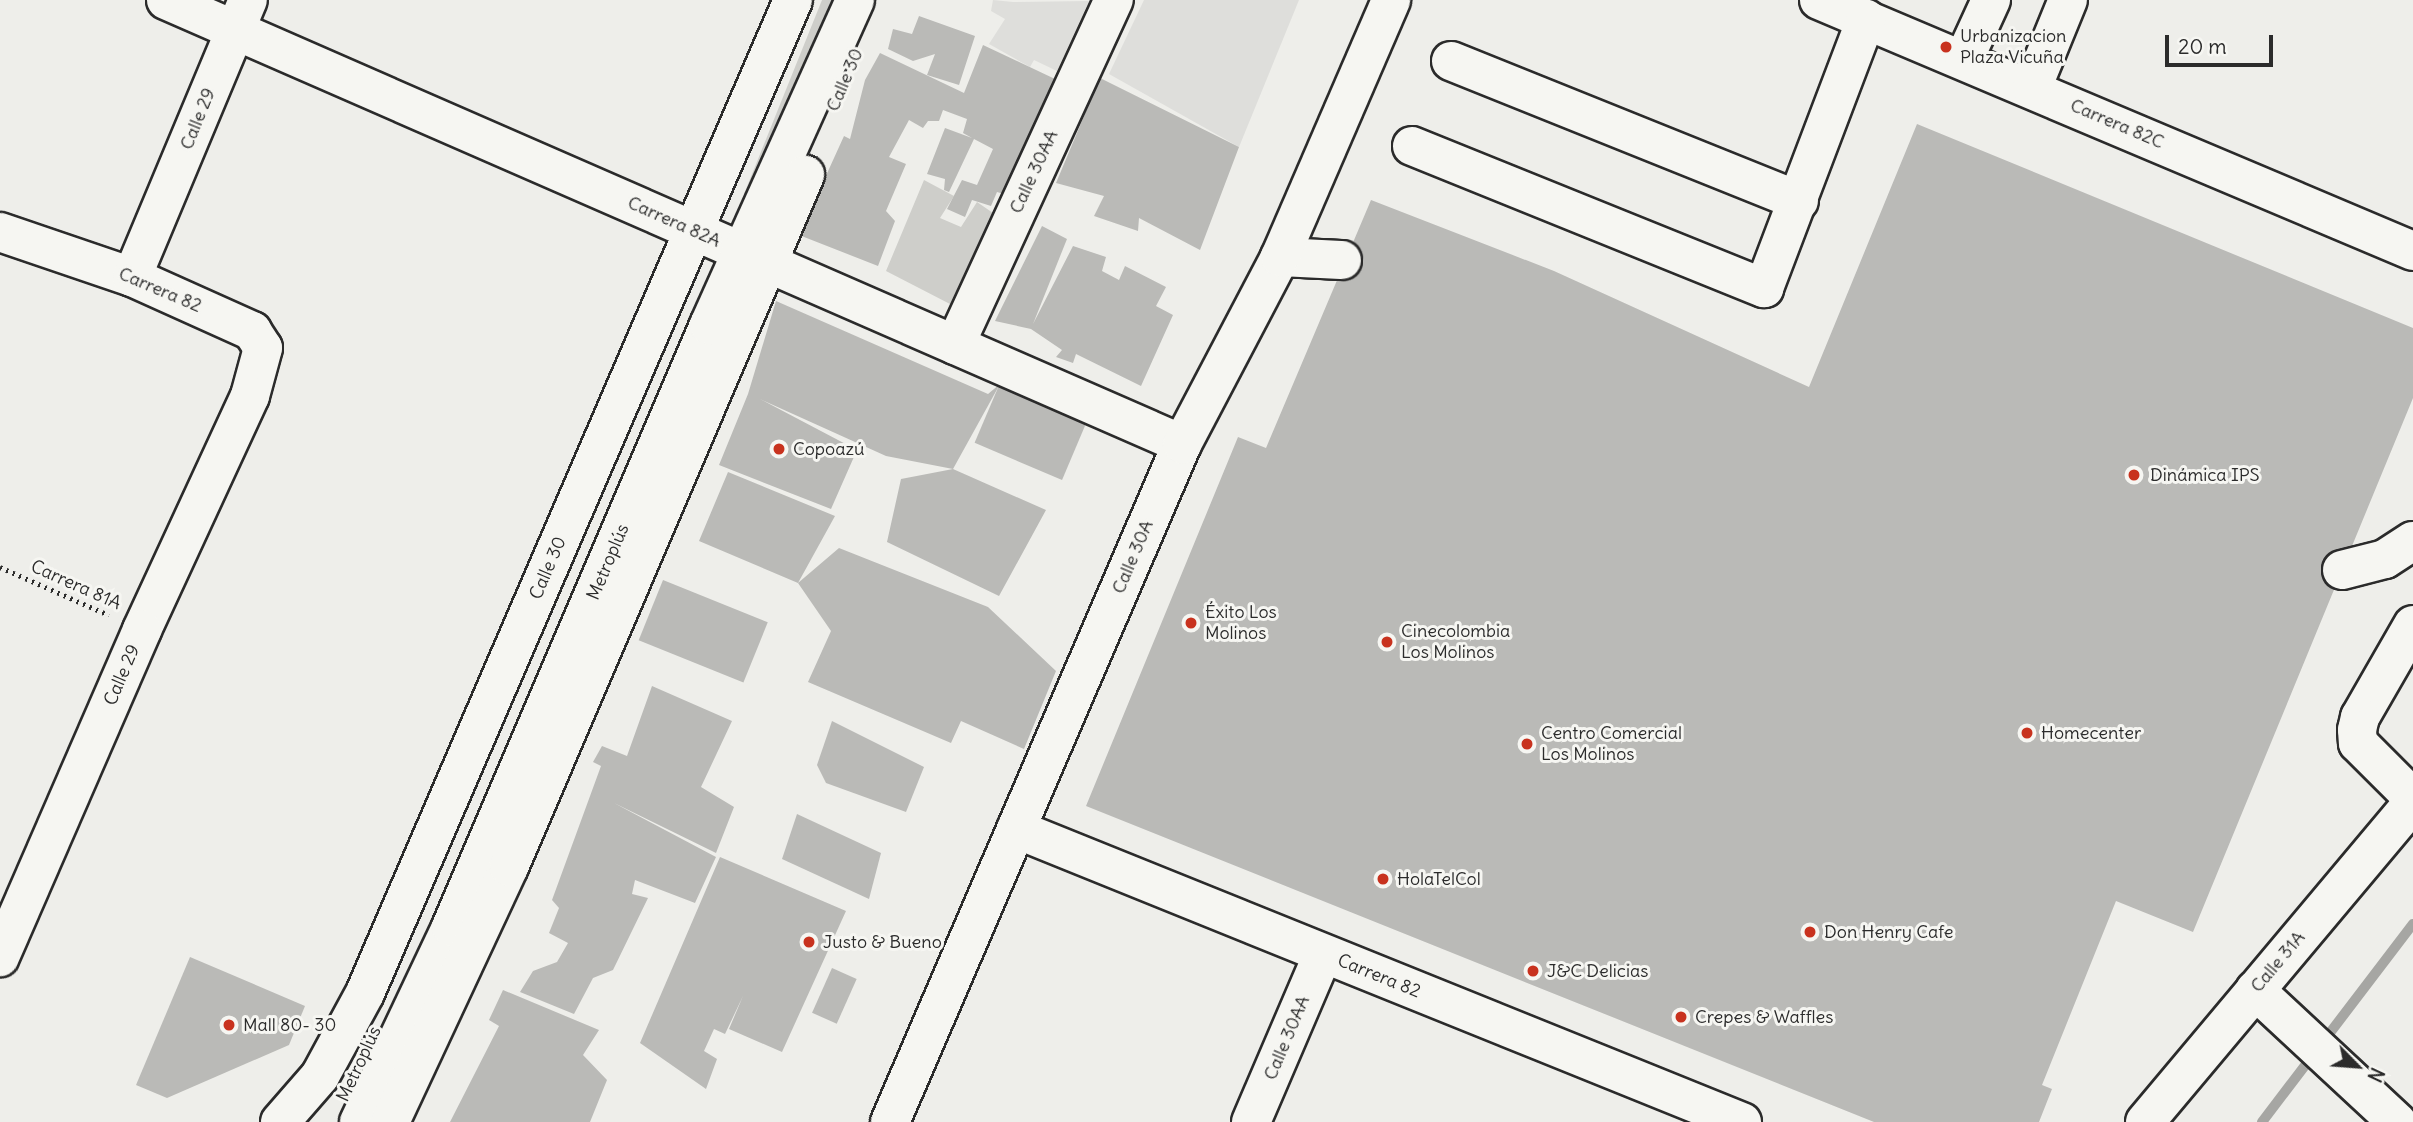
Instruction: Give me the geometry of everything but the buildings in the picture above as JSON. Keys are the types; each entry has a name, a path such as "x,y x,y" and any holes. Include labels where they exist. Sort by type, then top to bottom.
{"street":[{"name":"Carrera 82A","path":"166,0 241,15 730,246 1182,444"},
{"name":"Calle 30","path":"390,1122 509,867 730,246 793,0"},
{"name":"Metroplús","path":"359,1122 466,895 730,246 812,0"},
{"name":"Metroplús","path":"331,1122 424,926 730,246 855,0"},
{"name":"Calle 30","path":"280,1122 320,1076 365,993 730,246 880,0"},
{"name":"Calle 30AA","path":"955,345 1114,0"},
{"name":"Calle 30A","path":"890,1122 1182,444 1280,257 1391,0"},
{"name":"Carrera 82C","path":"1819,0 2413,251"},
{"path":"1964,59 1991,0"},
{"path":"2032,88 2068,0"},
{"name":"Calle 29","path":"132,277 241,15"},
{"path":"1412,146 1764,288 1800,201 1866,19"},
{"path":"1451,61 1800,201"},
{"name":"Carrera 82","path":"0,232 132,277 252,331 263,348 250,396"},
{"path":"1280,257 1342,260"},
{"name":"Calle 29","path":"0,957 142,630 250,396"},
{"path":"2342,570 2385,559 2413,541"},
{"path":"2413,625 2360,717 2357,730 2358,743 2413,800"},
{"name":"Calle 31A","path":"2146,1122 2262,997 2413,800"},
{"name":"Carrera 82","path":"1016,829 1742,1122"},
{"name":"Calle 30AA","path":"1251,1122 1323,954"},
{"path":"2262,997 2395,1120"}],"path":[{"name":"Carrera 81A","path":"0,567 142,630"}],"shaded area":[{"path":"822,0 845,0 756,199 744,194"},
{"path":"993,0 1089,1 1057,71 1034,60 1030,67 989,44 1005,19 991,11"},
{"path":"1144,0 1299,0 1239,147 1109,74"},
{"path":"924,180 954,196 940,218 961,227 977,202 993,213 950,304 886,271"}],"waterway":[{"path":"2262,1122 2413,924"}],"place":[{"name":"Urbanizacion Plaza Vicuña","path":"1946,47"},
{"name":"Copoazú","path":"779,449"},
{"name":"Dinámica IPS","path":"2134,475"},
{"name":"Éxito Los Molinos","path":"1191,623"},
{"name":"Cinecolombia Los Molinos","path":"1387,642"},
{"name":"Homecenter","path":"2027,733"},
{"name":"Centro Comercial Los Molinos","path":"1527,744"},
{"name":"HolaTelCol","path":"1383,879"},
{"name":"Don Henry Cafe","path":"1810,932"},
{"name":"Justo & Bueno","path":"809,942"},
{"name":"J&C Delicias","path":"1533,971"},
{"name":"Crepes & Waffles","path":"1681,1017"},
{"name":"Mall 80- 30","path":"229,1025"}]}
